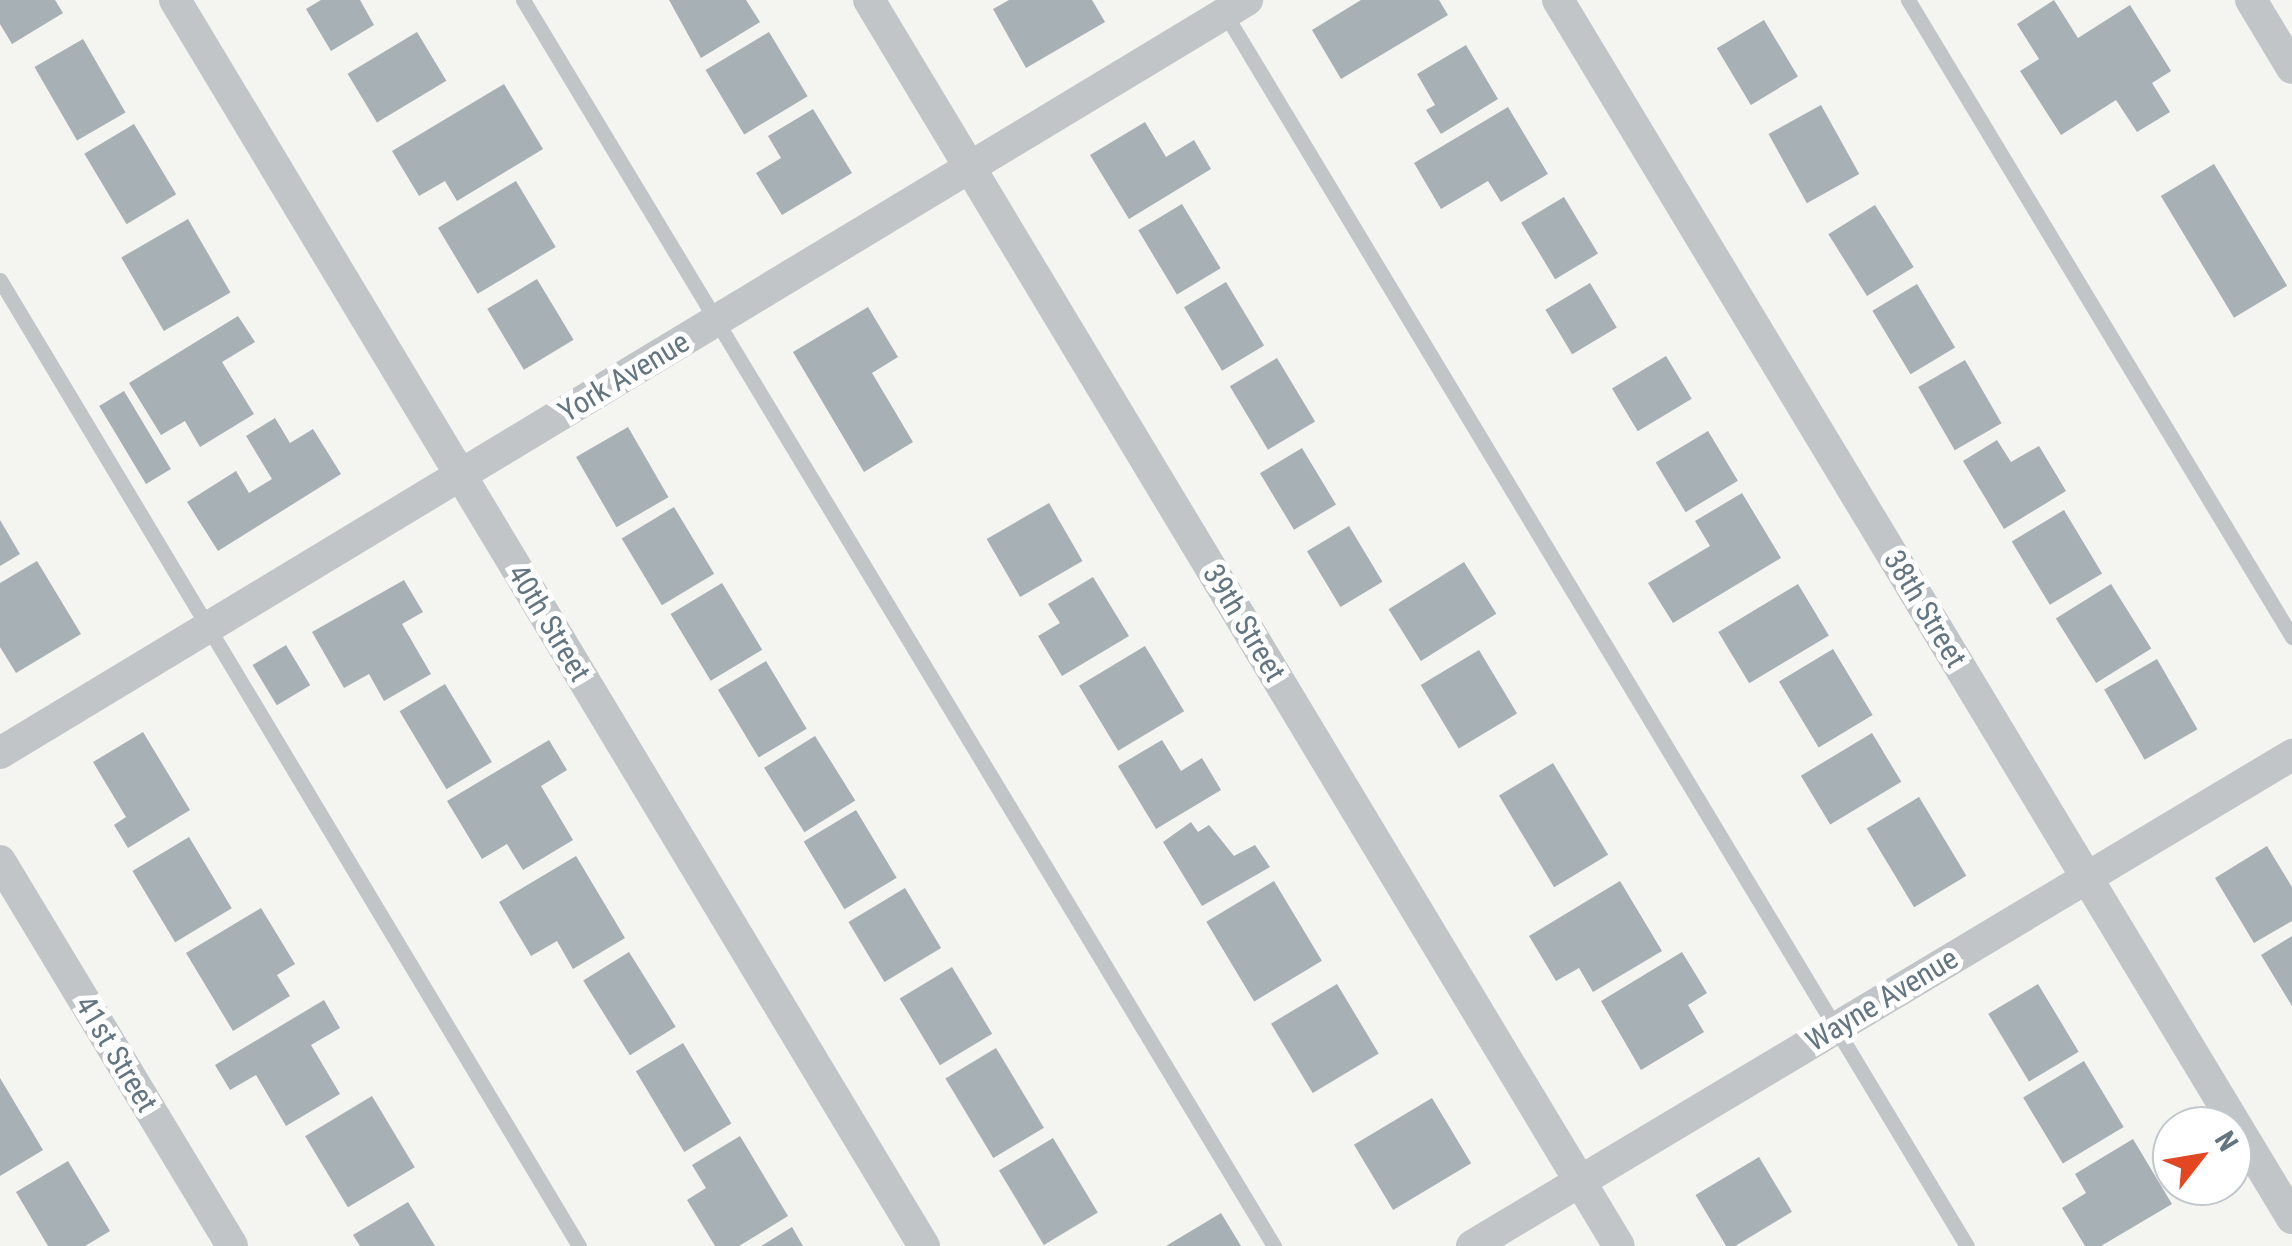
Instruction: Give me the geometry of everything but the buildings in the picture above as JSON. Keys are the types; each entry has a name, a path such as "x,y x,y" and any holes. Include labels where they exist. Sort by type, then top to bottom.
{"street":[{"name":"40th Street","path":"175,0 924,1246"},
{"name":"39th Street","path":"869,0 1619,1246"},
{"name":"38th Street","path":"1558,0 2292,1218"},
{"path":"2251,0 2292,68"},
{"name":"York Avenue","path":"0,752 970,168 1230,4"},
{"name":"Wayne Avenue","path":"1472,1246 2292,755"},
{"name":"41st Street","path":"0,861 232,1246"}],"lane":[{"path":"523,0 1274,1246"},
{"path":"1908,0 2292,637"},
{"path":"1230,4 1967,1246"},
{"path":"0,280 579,1246"}]}
